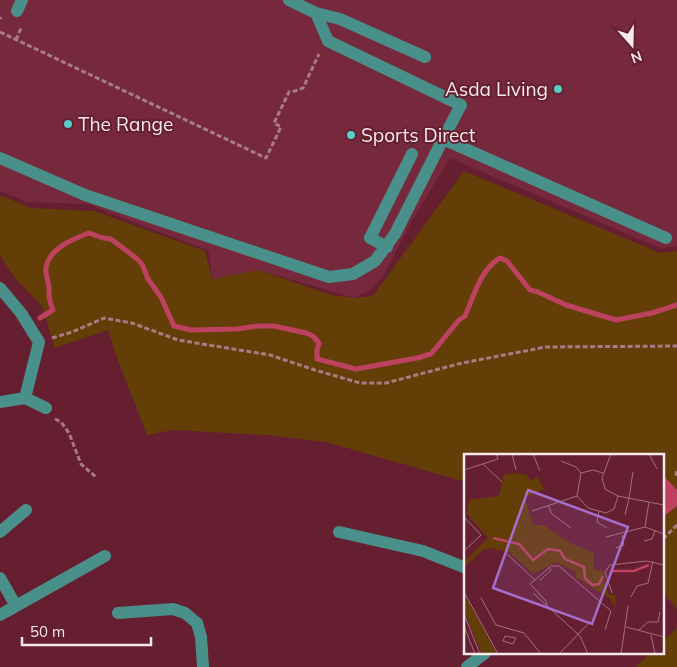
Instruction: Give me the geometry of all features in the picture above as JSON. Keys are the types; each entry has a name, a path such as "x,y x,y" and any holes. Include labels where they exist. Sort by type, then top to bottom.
{"street":[{"path":"289,0 316,13 340,19 425,58"},
{"path":"0,158 85,195 329,277 353,274 375,261 395,234 461,105 328,41 316,13"},
{"path":"443,139 666,238"},
{"path":"387,246 370,238 412,154"},
{"path":"0,288 21,313 39,342 25,398"},
{"path":"0,402 25,398 46,408"},
{"path":"0,532 26,510"},
{"path":"339,532 423,552 464,567"},
{"path":"0,615 105,556"},
{"path":"0,578 16,606"},
{"path":"118,613 173,609 185,613 197,624 201,636 203,667"},
{"path":"467,667 484,654"}],"path":[{"path":"16,40 21,28"},
{"path":"0,32 266,158 281,127 274,123 289,92 303,88 319,54"},
{"path":"39,342 72,332 104,318 132,323 178,340 270,355 360,383 386,383 462,363 546,347 677,346"},
{"path":"46,408 49,417 61,422 69,433 81,464 97,478"},
{"path":"677,471 677,477"},
{"path":"664,538 677,525"}],"shaded area":[{"path":"0,0 677,0 677,246 660,248 450,158 410,224 384,275 372,289 354,298 259,270 212,279 209,251 87,204 27,202 0,191"},
{"path":"464,171 660,253 677,251 677,609 664,594 664,454 464,454 464,481 326,442 267,435 173,430 147,435 108,330 55,348 42,306 15,278 0,256 0,195 30,208 94,211 205,251 212,279 259,270 331,295 354,298 373,296"},
{"path":"664,476 677,490 677,506 664,516"},
{"path":"677,628 677,667 636,667 649,654 664,654 664,640"}],"waterway":[{"path":"40,318 53,310 46,272 48,260 63,245 89,233 111,239 142,264 148,279 161,297 174,326 191,330 274,326 306,333 313,336 319,343 317,359 356,369 431,354 459,320 465,316 487,269 500,258 507,261 530,290 566,305 616,320 652,313 677,305"}],"place":[{"name":"Asda Living","path":"558,89"},
{"name":"The Range","path":"68,124"},
{"name":"Sports Direct","path":"351,135"}]}
